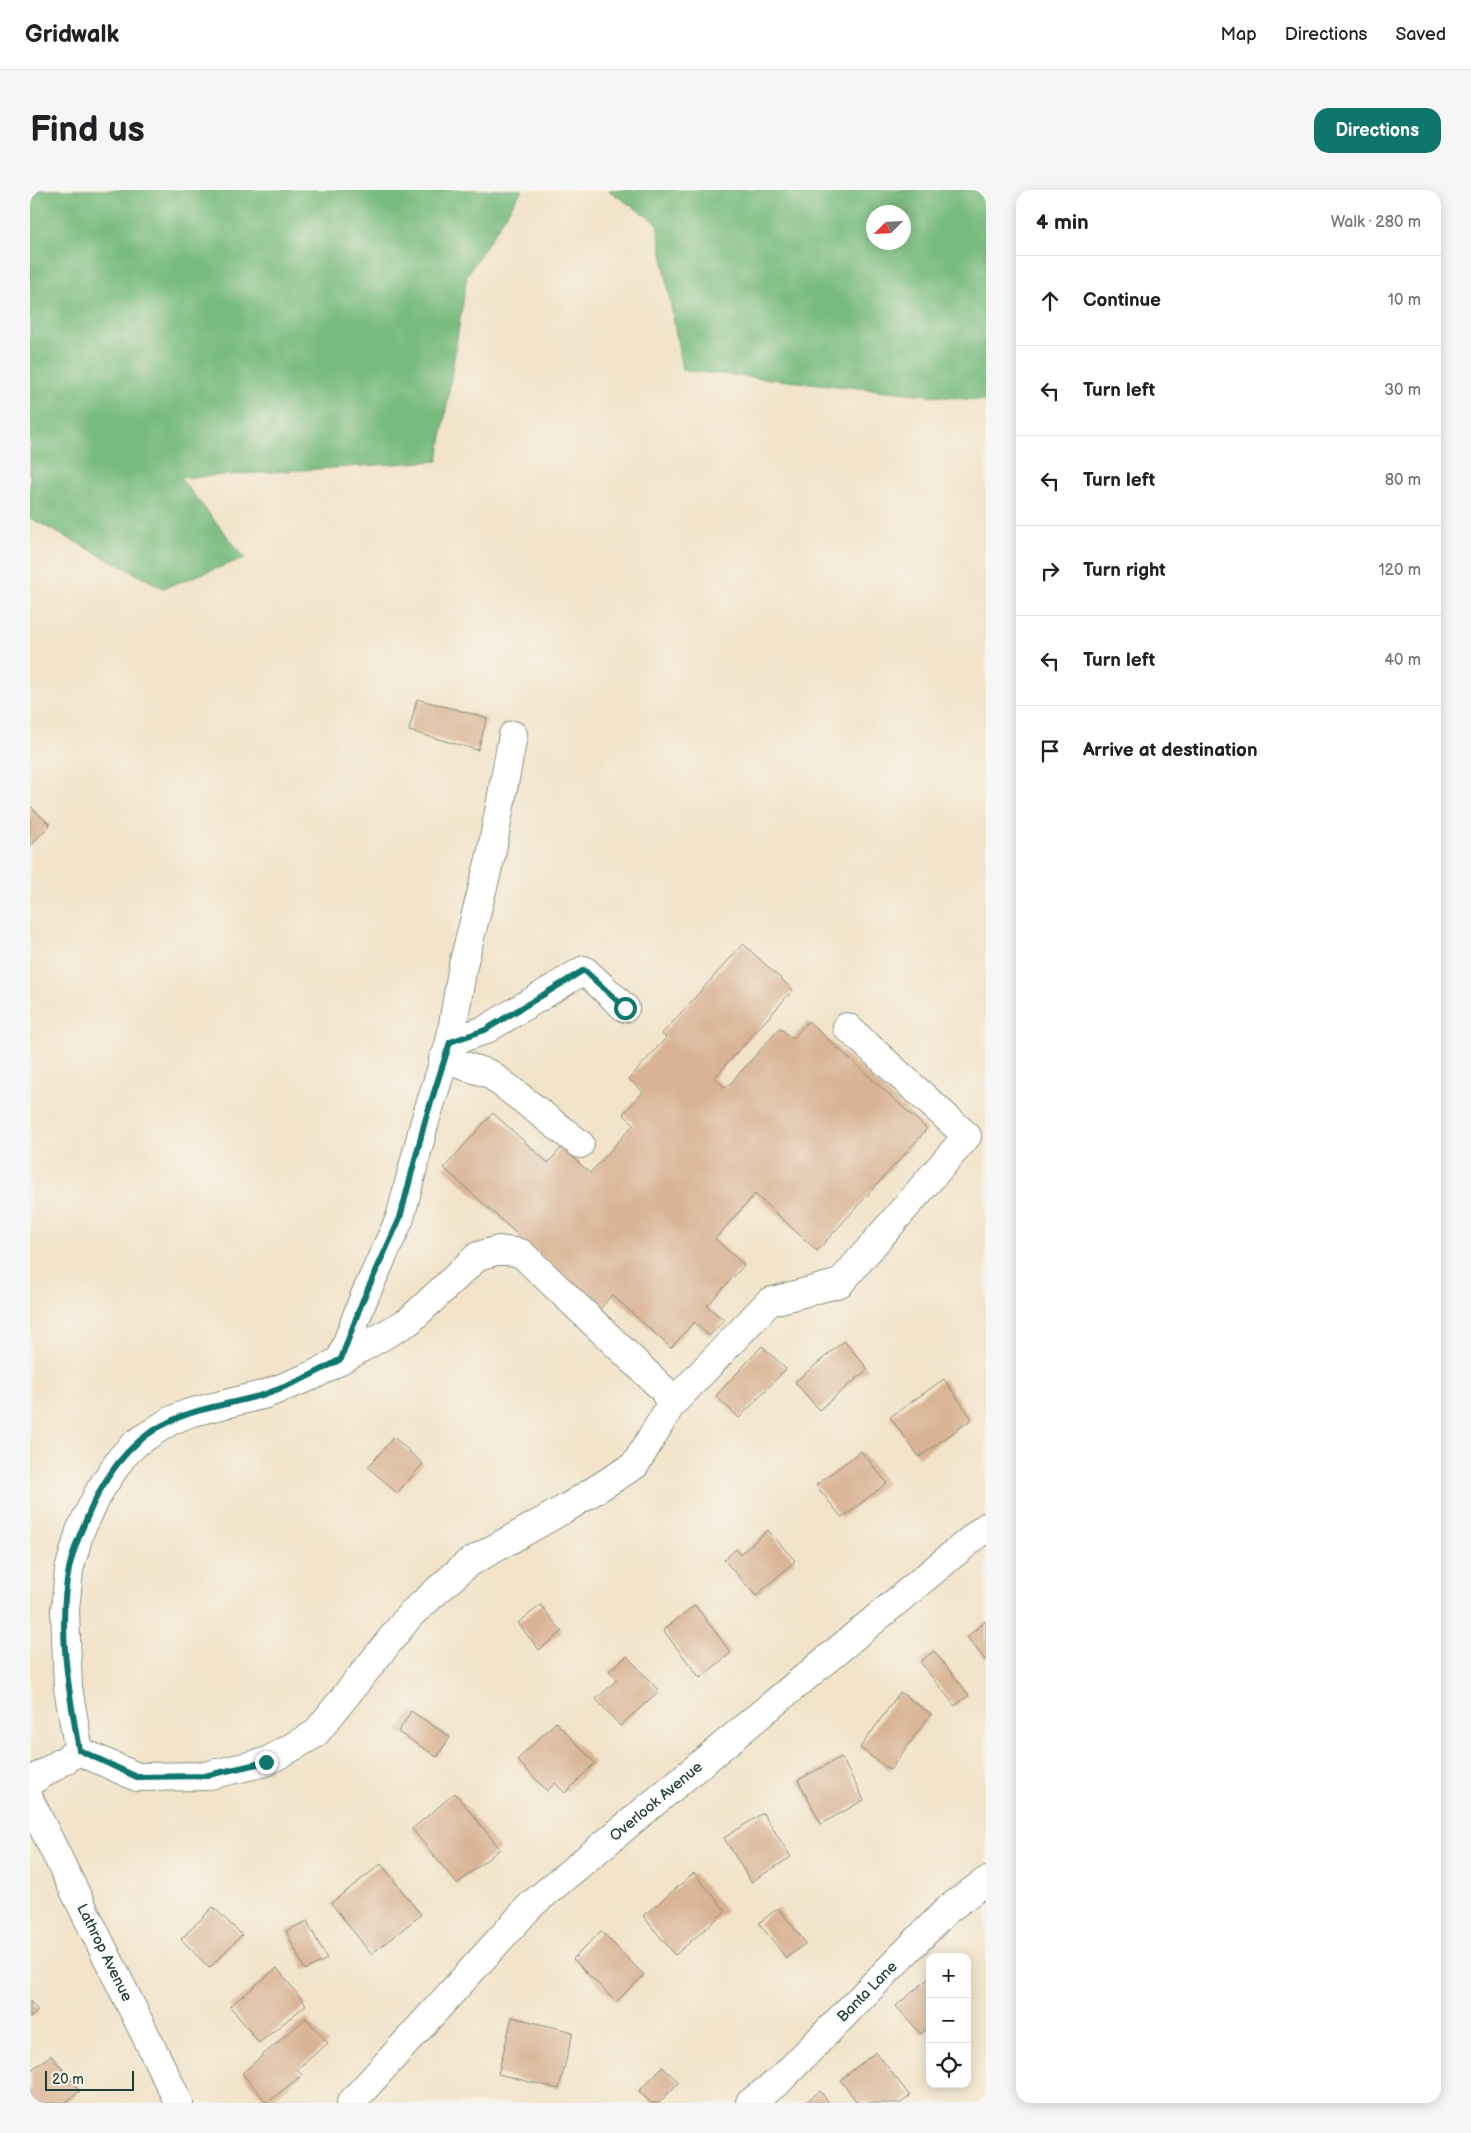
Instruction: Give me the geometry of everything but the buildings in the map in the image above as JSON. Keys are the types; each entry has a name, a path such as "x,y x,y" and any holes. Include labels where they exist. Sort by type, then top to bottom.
{"street":[{"path":"341,1359 362,1302 400,1218 447,1051 463,965 491,855 513,735"},
{"path":"447,1051 584,970 625,1008"},
{"path":"79,1750 137,1777 204,1776 266,1762 307,1739 315,1734 411,1614 467,1564 568,1507 635,1465 671,1405 769,1302 840,1283 967,1136 847,1027"},
{"path":"447,1051 490,1074 580,1144"},
{"path":"79,1750 68,1688 65,1610 69,1570 80,1531 110,1473 136,1443 170,1421 189,1413 266,1394 314,1374 409,1321 478,1256 499,1250 521,1253 663,1390 671,1405"},
{"name":"Overlook Avenue","path":"350,2103 531,1905 986,1527"},
{"path":"30,1782 79,1750"},
{"name":"Lathrop Avenue","path":"30,1801 179,2103"},
{"name":"Banta Lane","path":"750,2103 779,2081 947,1910 986,1881"}],"green space":[{"path":"30,190 522,190 467,275 438,461 180,478 245,558 163,588 30,518"},
{"path":"608,190 986,190 986,401 682,370 657,223"}],"route":[{"path":"266,1762 204,1776 137,1777 79,1750 68,1688 65,1610 69,1570 80,1531 110,1473 136,1443 152,1431 189,1413 266,1394 314,1374 341,1359 362,1302 400,1218 425,1121 443,1059 450,1042 485,1030 584,970 625,1008"}]}
